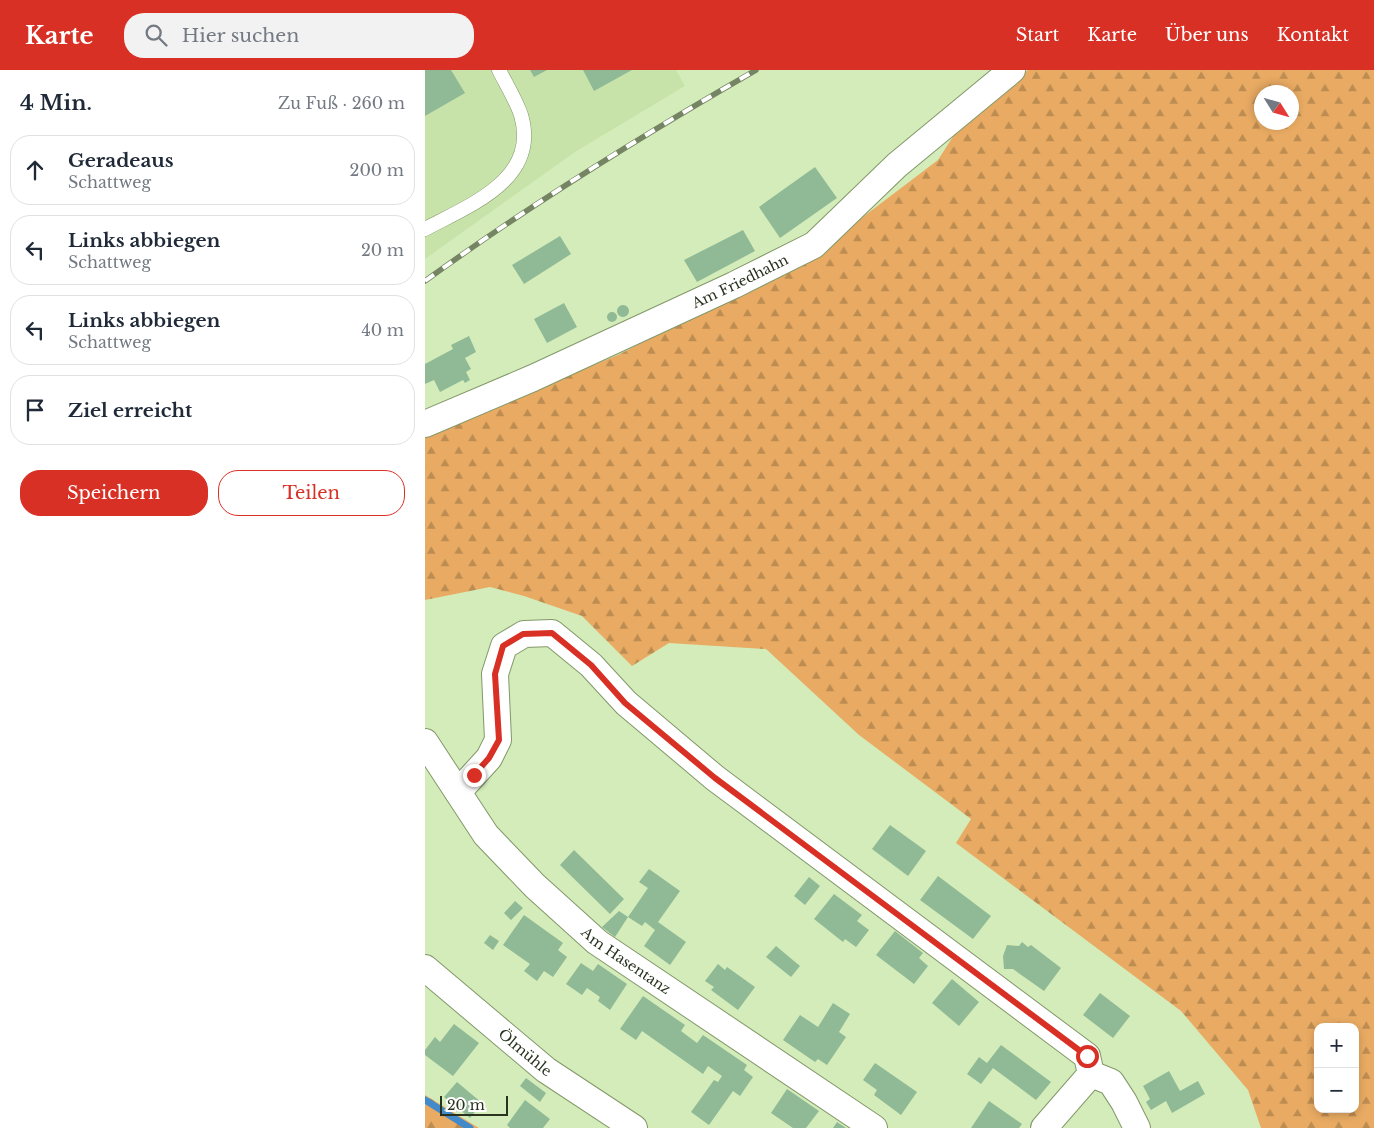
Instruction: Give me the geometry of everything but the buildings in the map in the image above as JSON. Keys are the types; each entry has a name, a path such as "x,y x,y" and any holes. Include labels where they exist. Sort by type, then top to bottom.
{"street":[{"name":"Am Friedhahn","path":"425,424 656,322 814,245 897,165 1012,70"},
{"path":"457,792 489,758 499,740 495,674 503,646 523,634 552,633 591,665 625,703 715,778 1087,1056 1091,1074"},
{"name":"Am Hasentanz","path":"425,742 486,835 535,886 597,942 874,1128"},
{"name":"Ölmühle","path":"425,968 546,1070 634,1128"},
{"path":"1044,1128 1091,1074"},
{"path":"1091,1074 1111,1082 1137,1128"}],"lane":[{"path":"425,229 476,202 492,191 511,174 519,162 523,132 521,115 499,70"}],"shaded area":[{"path":"425,70 676,70 685,86 575,152 425,259"}],"green space":[{"path":"1028,70 1374,70 1374,1128 1261,1128 1248,1090 1181,1011 956,843 971,819 859,735 766,649 669,643 632,666 582,616 524,596 490,587 425,600 425,436 620,354 822,248 938,160 961,124"},
{"path":"425,1095 479,1128 425,1128"}],"waterway":[{"path":"425,1100 470,1128"}],"railway":[{"path":"425,281 465,252 588,171 756,70"}],"route":[{"path":"474,775 489,758 499,740 495,674 503,646 523,634 552,633 591,665 625,703 715,778 1087,1056"}]}
